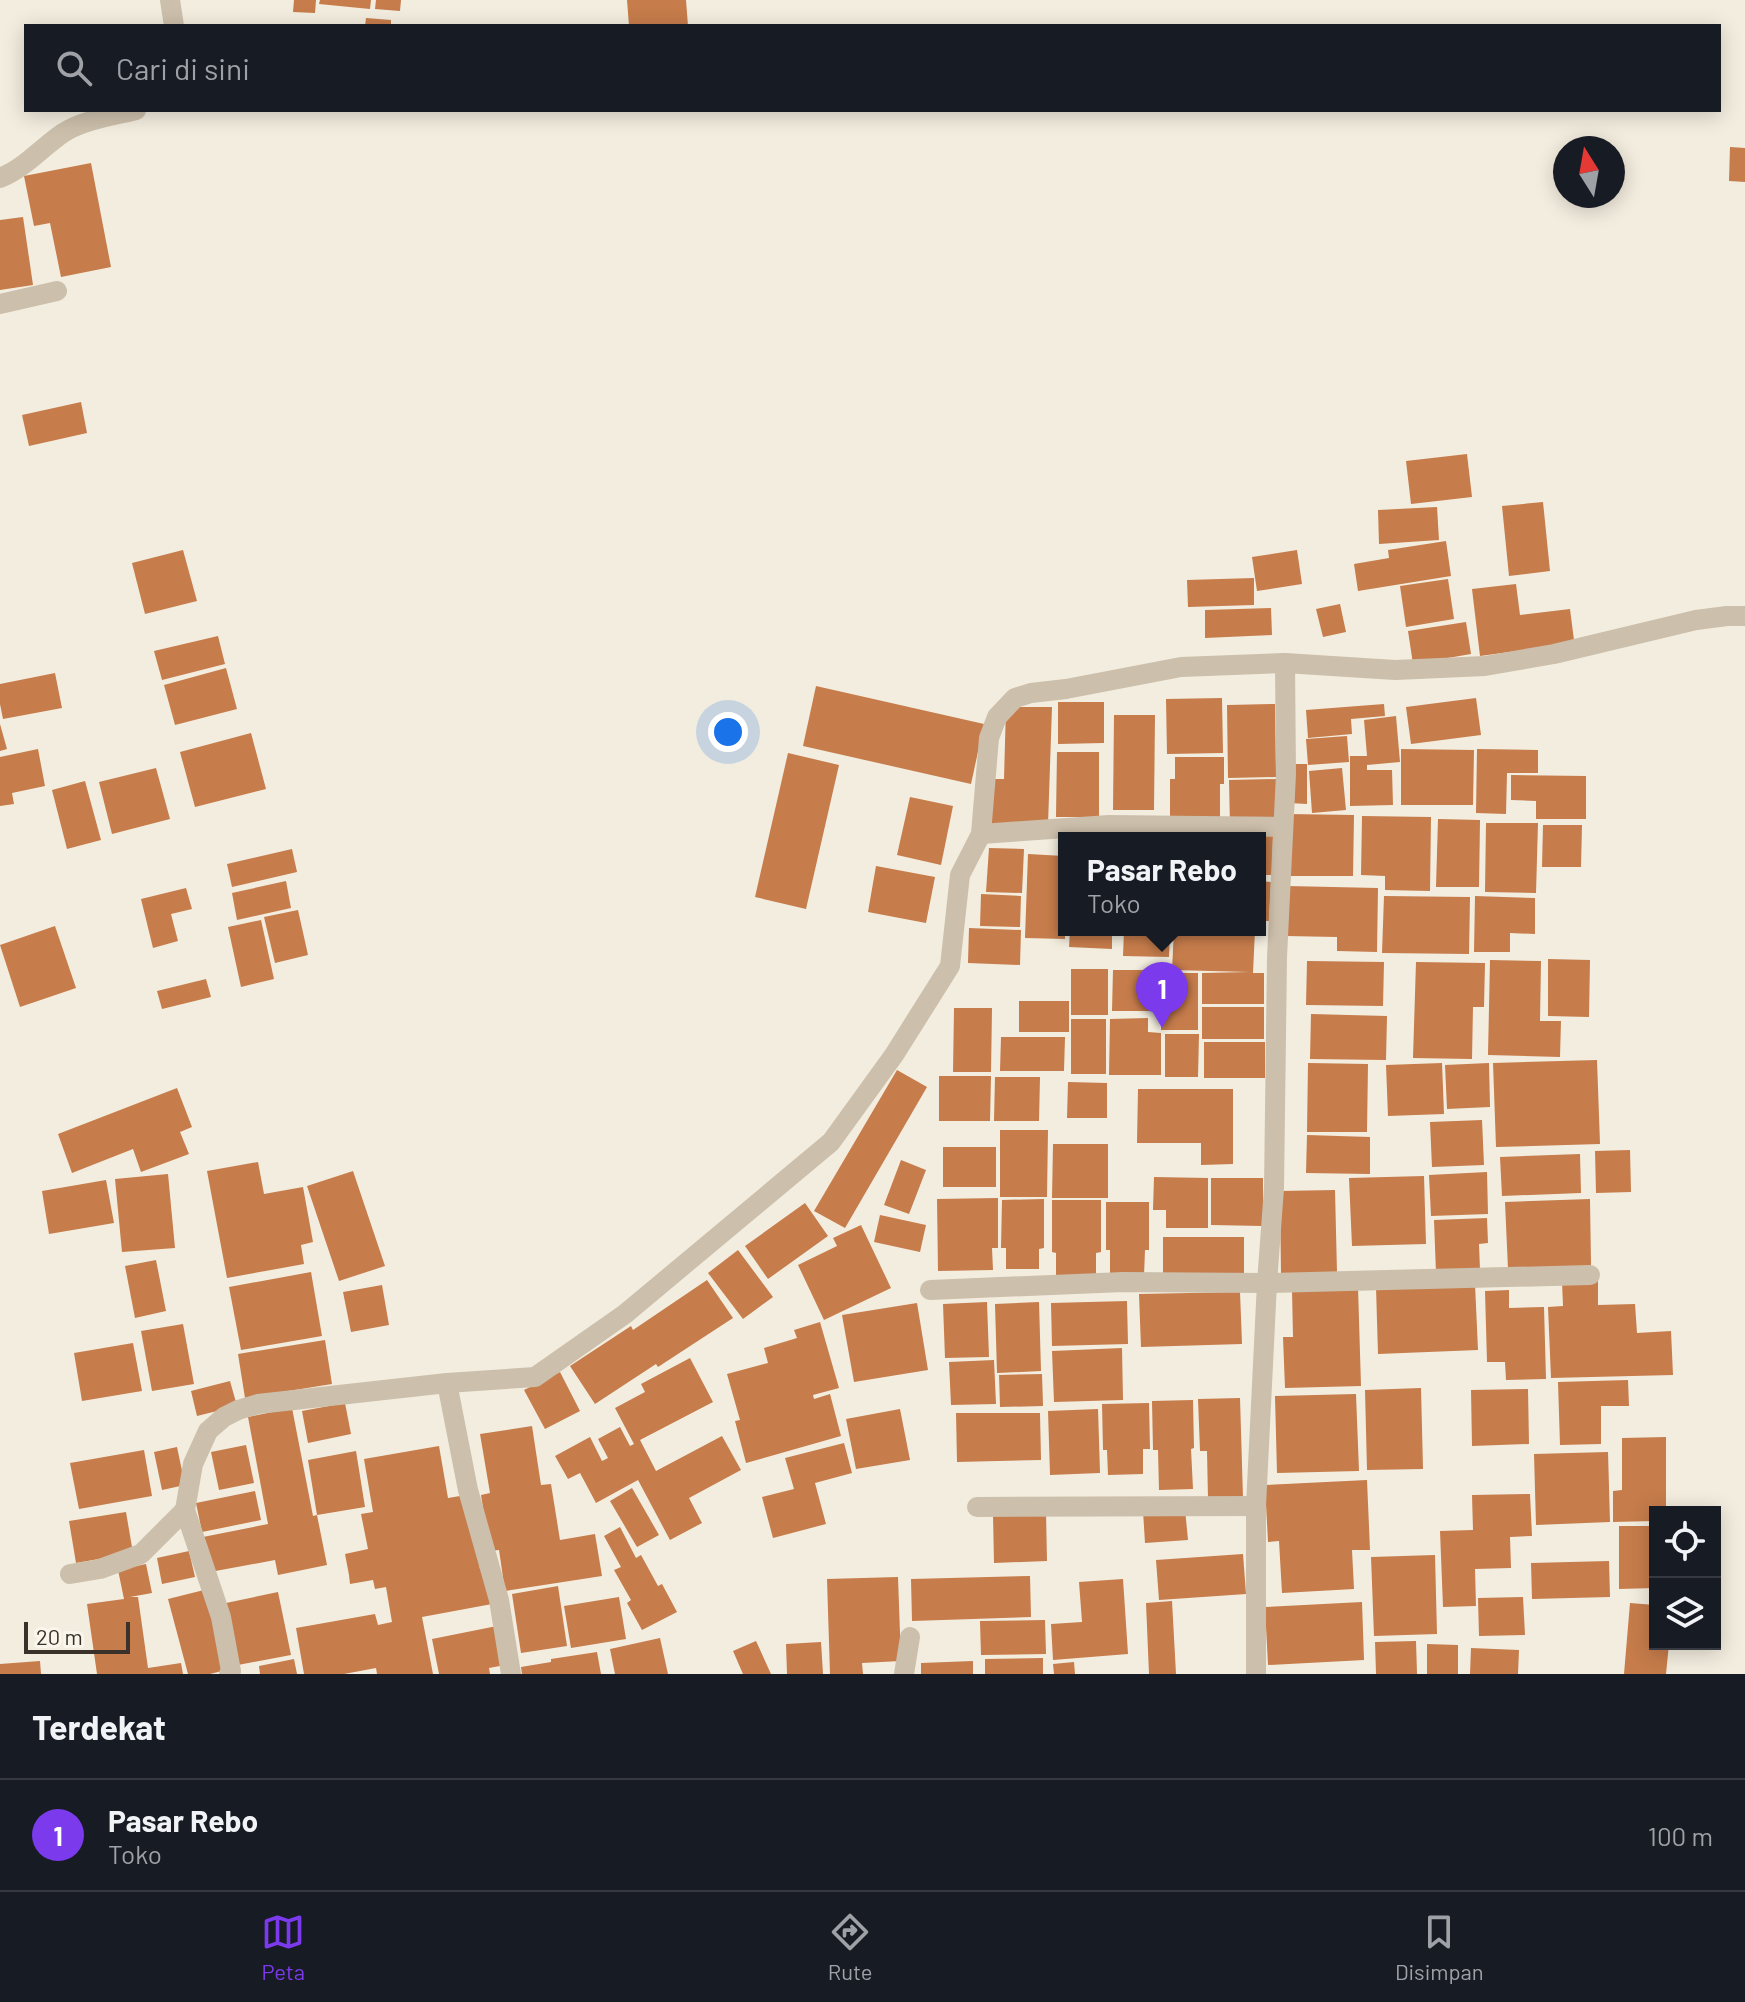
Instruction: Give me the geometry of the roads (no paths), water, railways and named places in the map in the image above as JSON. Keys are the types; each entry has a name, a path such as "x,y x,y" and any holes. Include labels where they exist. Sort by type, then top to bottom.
{"street":[{"path":"170,0 174,24"},
{"path":"0,178 24,166 64,132 84,123 128,112"},
{"path":"0,304 57,291"},
{"path":"229,1674 221,1617 185,1510 193,1464 208,1431 224,1417 258,1404 447,1383 535,1377 625,1314 831,1142 894,1055 950,966 960,875 981,834 989,738 997,717 1015,698 1181,667 1285,663 1395,670 1485,666 1554,654 1696,620 1745,616"},
{"path":"1256,1674 1256,1506 1274,1188 1277,957 1286,774 1285,663"},
{"path":"981,834 1109,825 1283,827"},
{"path":"930,1290 1123,1282 1267,1283 1590,1275"},
{"path":"447,1383 468,1490 499,1600 511,1674"},
{"path":"977,1507 1256,1506"},
{"path":"70,1574 100,1569 141,1554 185,1510"},
{"path":"904,1674 910,1637"}],"place":[{"name":"Pasar Rebo","path":"1162,1028"}]}
